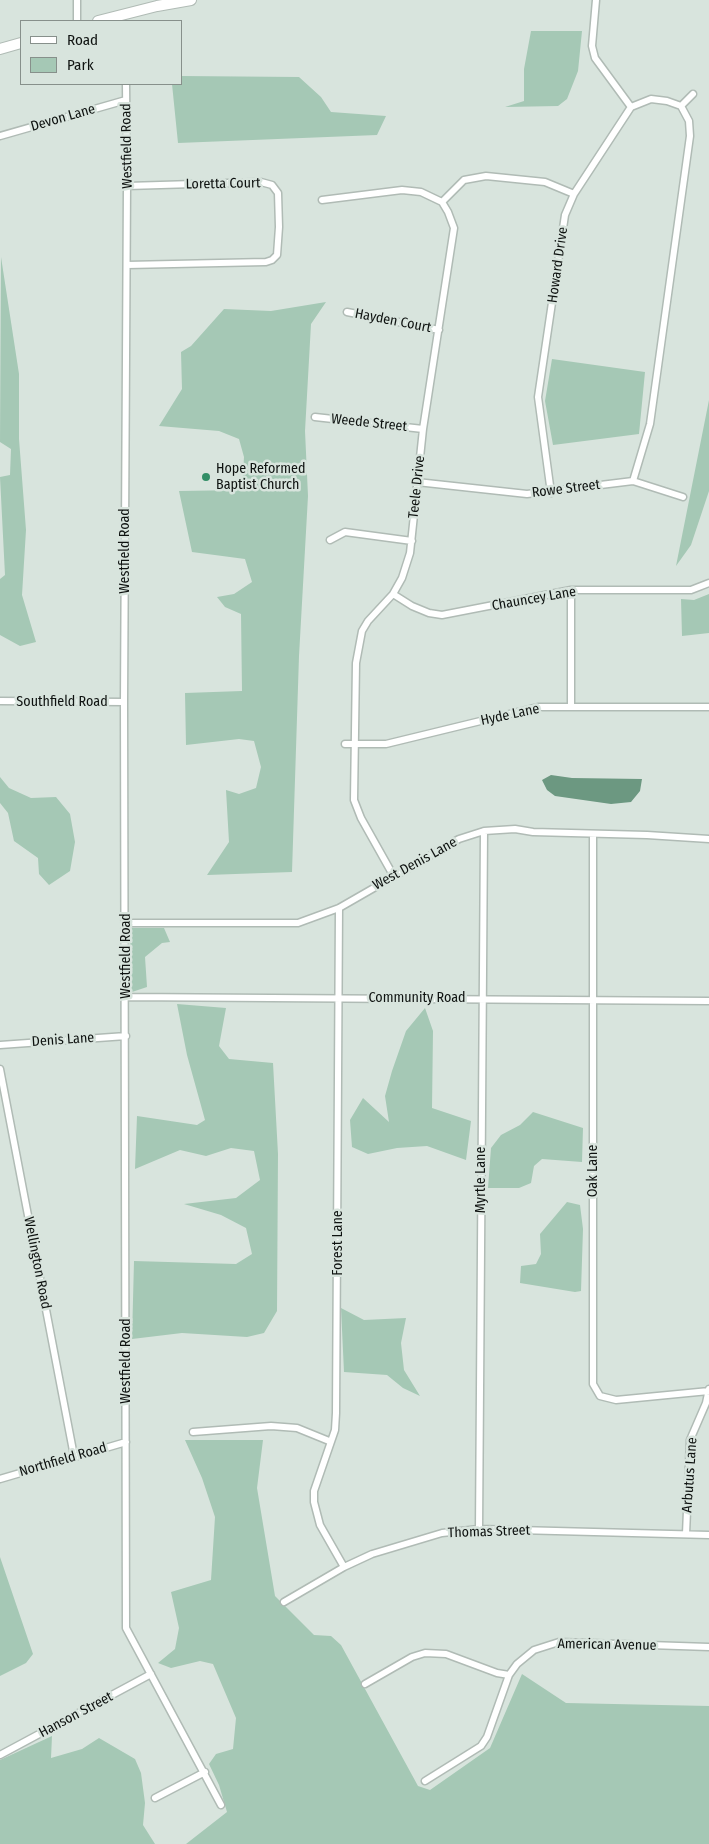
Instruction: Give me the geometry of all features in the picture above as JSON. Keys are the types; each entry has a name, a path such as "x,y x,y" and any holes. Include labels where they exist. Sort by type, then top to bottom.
{"main road":[{"path":"107,20 125,18 191,0"},
{"path":"0,49 20,43"}],"street":[{"path":"77,20 78,0"},
{"path":"596,0 592,46 595,58 631,107 651,99 667,101 681,106 689,121 689,154 650,424 633,481"},
{"name":"Westfield Road","path":"126,85 128,186 124,702 126,923 126,1628 205,1772 221,1805"},
{"path":"681,106 693,94"},
{"name":"Devon Lane","path":"0,136 126,100"},
{"name":"Howard Drive","path":"550,492 538,397 563,226 574,194 631,107"},
{"path":"322,200 402,190 421,192 442,202 464,180 486,176 545,182 574,194"},
{"name":"Loretta Court","path":"127,265 266,262 272,260 277,255 279,227 278,193 272,184 261,182 128,186"},
{"name":"Teele Drive","path":"393,875 361,818 354,800 356,663 362,631 368,621 393,594 407,565 412,540 423,429 454,237 451,219 442,202"},
{"name":"Hayden Court","path":"347,312 439,330"},
{"name":"Weede Street","path":"314,417 423,429"},
{"name":"Rowe Street","path":"417,482 527,494 633,481 682,497"},
{"path":"330,540 345,532 412,540"},
{"name":"Chauncey Lane","path":"393,594 412,606 442,615 571,590 691,590 709,583"},
{"path":"571,590 571,706"},
{"name":"Southfield Road","path":"0,701 124,702"},
{"name":"Hyde Lane","path":"345,744 394,742 538,707 709,707"},
{"name":"West Denis Lane","path":"126,923 298,923 338,908 458,839 484,831 515,829 533,832 647,835 709,840"},
{"name":"Myrtle Lane","path":"479,1529 484,831"},
{"name":"Oak Lane","path":"593,835 592,1384 600,1396 616,1400 709,1390"},
{"name":"Forest Lane","path":"338,908 336,1413 335,1430 329,1441 314,1492 314,1502 320,1525 344,1567"},
{"name":"Community Road","path":"125,997 709,1001"},
{"name":"Denis Lane","path":"0,1045 126,1036"},
{"name":"Wellington Road","path":"0,1069 74,1456"},
{"name":"Arbutus Lane","path":"686,1534 690,1440 709,1390"},
{"path":"193,1432 271,1426 297,1428 329,1441"},
{"name":"Northfield Road","path":"0,1478 126,1442"},
{"name":"Thomas Street","path":"284,1602 344,1567 372,1554 420,1538 479,1529 709,1535"},
{"name":"American Avenue","path":"425,1781 481,1746 487,1738 509,1676 517,1664 534,1650 559,1642 709,1647"},
{"path":"366,1684 412,1657 431,1653 446,1654 509,1676"},
{"name":"Hanson Street","path":"0,1756 151,1674"},
{"path":"155,1798 205,1772"}],"green space":[{"path":"531,31 582,31 578,71 567,99 558,106 505,107 524,101 524,69"},
{"path":"182,76 299,77 321,97 331,112 386,116 377,135 178,143 172,85 182,85"},
{"path":"1,257 19,374 19,439 26,530 22,595 36,642 20,646 0,635 0,579 5,575 0,477 10,475 11,449 0,442"},
{"path":"326,302 311,324 305,431 308,496 299,656 292,872 207,875 229,842 226,790 239,794 256,788 261,767 254,741 239,739 186,745 185,693 242,691 241,614 225,607 217,597 234,594 252,582 245,559 192,552 179,491 242,490 244,457 239,439 219,431 159,426 182,389 181,352 191,346 224,309 271,311"},
{"path":"552,359 645,372 639,434 553,445 545,401"},
{"path":"709,400 709,491 691,545 676,566"},
{"path":"709,594 709,633 682,636 681,599 694,600"},
{"path":"0,777 9,788 31,798 56,797 70,814 75,842 70,871 49,885 39,874 38,858 14,841 8,813 0,803"},
{"path":"130,928 164,928 170,942 162,943 145,957 147,987 129,993"},
{"path":"177,1004 226,1008 219,1046 229,1059 273,1063 278,1154 277,1311 264,1333 247,1337 182,1333 132,1339 134,1261 236,1264 252,1254 246,1228 221,1215 184,1204 236,1198 260,1180 254,1151 231,1148 206,1156 180,1150 135,1169 137,1116 197,1125 205,1120 187,1055"},
{"path":"425,1008 433,1031 432,1108 471,1121 466,1160 427,1146 397,1148 368,1154 352,1147 350,1120 363,1098 389,1122 385,1096 392,1071 406,1031"},
{"path":"533,1112 583,1128 582,1162 542,1159 534,1166 531,1183 519,1188 488,1188 491,1148 501,1135 520,1125"},
{"path":"567,1202 580,1205 583,1229 581,1291 575,1292 520,1283 521,1266 536,1264 541,1254 540,1234"},
{"path":"341,1308 364,1320 406,1318 401,1343 404,1370 420,1396 403,1388 387,1375 344,1372"},
{"path":"185,1440 263,1440 257,1488 275,1596 314,1635 331,1636 341,1645 418,1786 430,1790 490,1748 522,1674 566,1703 709,1706 709,1844 186,1844 227,1812 219,1785 209,1764 216,1754 233,1749 236,1718 213,1664 200,1661 171,1668 158,1663 175,1649 179,1628 171,1592 211,1580 215,1517 202,1478"},
{"path":"0,1557 33,1654 26,1663 0,1676"},
{"path":"52,1736 51,1758 82,1749 99,1738 135,1759 141,1773 145,1803 143,1825 155,1844 0,1844 0,1760"}],"shaded area":[{"path":"551,775 572,778 642,779 640,791 631,802 611,804 555,796 547,790 542,780"}],"place":[{"name":"Hope Reformed Baptist Church","path":"206,477"}]}
